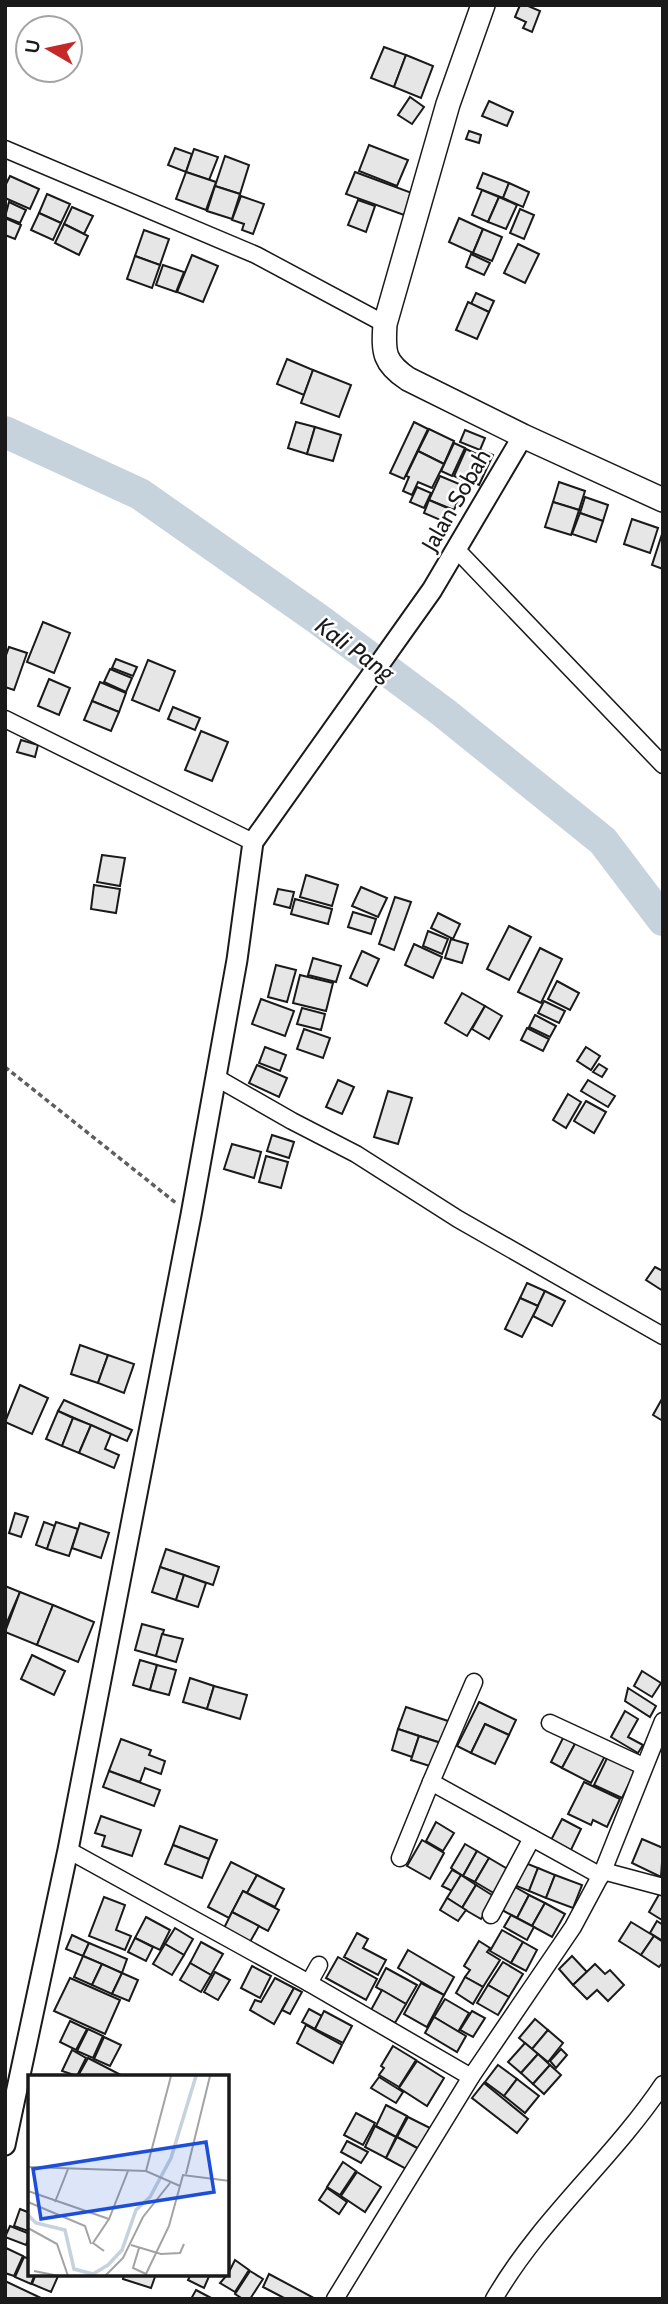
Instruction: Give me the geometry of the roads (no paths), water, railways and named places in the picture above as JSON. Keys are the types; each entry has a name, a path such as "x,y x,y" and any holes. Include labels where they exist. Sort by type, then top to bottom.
{"main road":[{"path":"483,5 448,104 384,324 384,351 395,370 523,436 663,500"}],"street":[{"path":"5,149 256,255 384,324"},
{"name":"Jalan Sobah","path":"253,842 432,590 523,436"},
{"path":"456,549 663,765"},
{"path":"5,719 253,842 237,960 191,1215 68,1850 5,2145"},
{"path":"217,1078 356,1154 458,1219 663,1336"},
{"path":"400,1858 474,1682"},
{"path":"335,2299 471,2077 573,1927 602,1874 663,1721"},
{"path":"550,1723 643,1766"},
{"path":"431,1782 602,1874 663,1887"},
{"path":"491,1915 532,1838"},
{"path":"68,1850 309,1983 471,2077"},
{"path":"309,1983 319,1965"},
{"path":"494,2299 548,2222 646,2108 663,2084"}],"waterway":[{"name":"Kali Pang","path":"5,432 140,494 318,619 443,712 603,841 663,920"}]}
